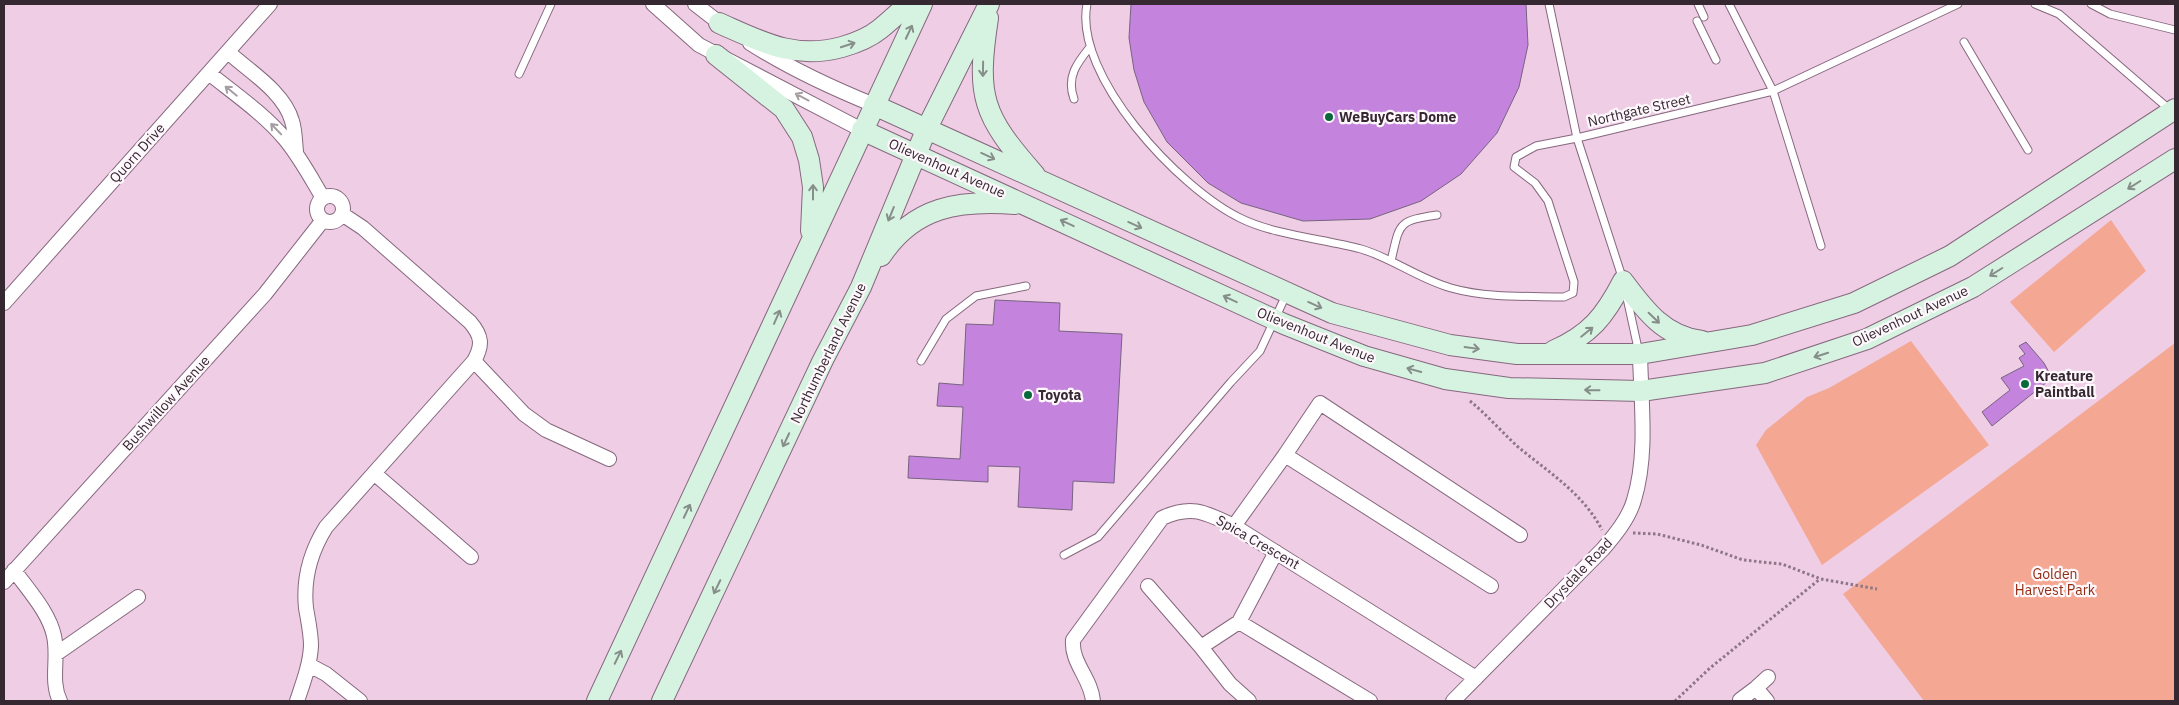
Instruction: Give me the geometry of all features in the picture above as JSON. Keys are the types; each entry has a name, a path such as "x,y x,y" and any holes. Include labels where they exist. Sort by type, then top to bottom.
{"street":[{"name":"Quorn Drive","path":"4,303 210,74 270,4"},
{"name":"Olievenhout Avenue","path":"652,4 699,45 862,130 1030,205 1273,319 1364,356 1444,379 1509,388 1641,391 1765,373 1867,339 1973,287 2175,160"},
{"name":"Olievenhout Avenue","path":"695,4 719,23 770,56 836,89 927,128 1332,313 1450,345 1517,354 1640,354 1752,335 1854,303 1950,256 2174,112"},
{"path":"719,23 769,46 813,52 829,50 865,39 880,30 909,4"},
{"path":"597,701 922,4"},
{"path":"990,4 982,71 986,102 1000,134 1040,181"},
{"name":"Northumberland Avenue","path":"662,701 823,360 861,287 927,128 990,4"},
{"path":"228,52 278,96 287,108 292,121 296,153"},
{"path":"716,55 784,109 802,137 809,160 813,187 811,240"},
{"path":"210,74 271,123 296,153 323,198"},
{"path":"331,196 338,199 342,206 342,214 332,222 323,220 316,209 323,198 331,196"},
{"path":"861,287 895,236 934,210 957,204 986,202 1030,205"},
{"path":"297,701 309,665 311,634 306,607 306,582 317,541 326,527 474,362 481,349 481,340 478,332 470,322 363,228 342,214"},
{"name":"Bushwillow Avenue","path":"4,582 265,294 323,220"},
{"path":"1544,354 1576,341 1593,328 1611,304 1623,281 1644,309 1665,329 1690,340 1711,342"},
{"name":"Drysdale Road","path":"1453,701 1610,533 1634,502 1642,466 1640,354"},
{"path":"474,362 532,420 546,430 609,459"},
{"path":"1234,526 1320,403 1520,535"},
{"path":"1285,455 1491,586"},
{"path":"375,474 471,557"},
{"name":"Spica Crescent","path":"1093,701 1091,686 1074,657 1073,640 1162,518 1176,511 1191,510 1206,512 1234,526 1476,678"},
{"path":"1201,647 1239,622 1276,552"},
{"path":"14,570 51,626 56,654 55,686 60,701"},
{"path":"1148,586 1201,647 1230,684 1249,701"},
{"path":"56,654 138,597"},
{"path":"1239,622 1370,701"},
{"path":"309,665 326,674 360,701"},
{"path":"1740,700 1768,677"},
{"path":"1756,688 1767,701"}],"lane":[{"path":"519,74 551,4"},
{"path":"1087,4 1086,27 1090,47 1103,79 1131,120 1159,152 1202,194 1241,219 1361,249 1391,260 1451,288 1497,294 1564,298 1570,295 1575,288 1548,200 1535,183 1514,167 1514,160 1526,149 1577,138 1549,4"},
{"path":"1698,4 1704,17"},
{"path":"1729,4 1773,91 1821,246"},
{"name":"Northgate Street","path":"1640,354 1623,281 1577,138 1773,91 1958,4"},
{"path":"2035,4 2059,14"},
{"path":"2050,4 2059,14 2174,112"},
{"path":"2091,4 2110,14 2175,30"},
{"path":"1696,21 1716,60"},
{"path":"1964,42 2028,150"},
{"path":"1074,99 1071,80 1073,70 1090,47"},
{"path":"1391,260 1399,228 1403,223 1437,215"},
{"path":"921,361 946,319 976,296 1026,286"},
{"path":"1064,554 1098,537 1111,524 1231,382 1253,360 1260,351 1273,319 1287,293"}],"path":[{"path":"1462,400 1470,400 1517,445 1571,490 1610,533 1657,534 1701,545 1743,560 1782,564 1820,579 1877,589"},
{"path":"1675,701 1710,668 1820,579"}],"green space":[{"path":"2111,220 2146,271 2054,352 2010,302"},
{"path":"1911,341 1989,445 1822,565 1756,445 1766,430 1807,397 1829,388"},
{"name":"Golden Harvest Park","path":"2175,343 2175,701 1924,701 1843,594"}],"building":[{"name":"WeBuyCars Dome","path":"1131,4 1526,4 1528,45 1519,87 1497,133 1461,174 1421,201 1370,219 1303,221 1241,203 1208,183 1167,142 1144,102 1134,70 1129,38"},
{"name":"Toyota","path":"995,300 1060,303 1059,331 1122,334 1114,483 1073,481 1072,510 1018,507 1020,467 988,466 988,482 908,478 909,456 960,459 963,407 937,406 939,383 963,385 966,324 993,325"},
{"name":"Kreature Paintball","path":"2026,342 2044,363 2052,378 1992,426 1982,412 2010,390 2001,378 2024,366 2019,358 2025,354 2019,346"}],"place":[{"name":"WeBuyCars Dome","path":"1329,117"},
{"name":"Kreature Paintball","path":"2025,384"},
{"name":"Toyota","path":"1028,395"}]}
